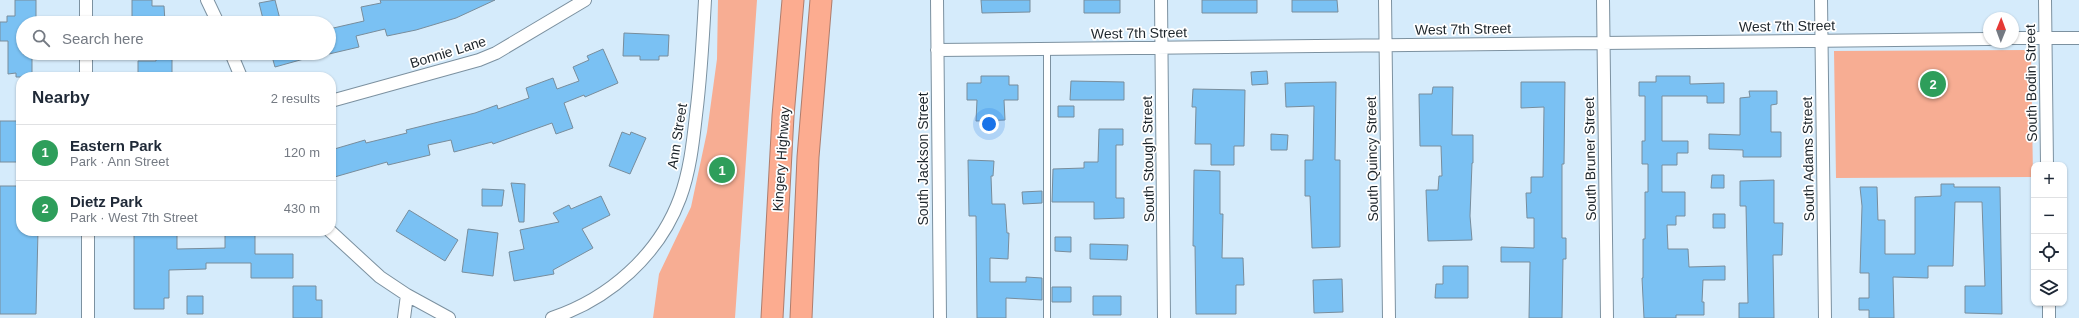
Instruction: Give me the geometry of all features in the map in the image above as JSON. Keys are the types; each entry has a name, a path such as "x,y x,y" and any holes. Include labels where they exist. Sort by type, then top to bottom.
{"highway":[{"name":"Kingery Highway","path":"772,318 782,131 793,0"},
{"name":"Kingery Highway","path":"800,318 808,157 821,0"}],"street":[{"path":"86,0 86,16"},
{"path":"207,0 215,16"},
{"name":"Bonnie Lane","path":"336,99 479,60 496,53 585,0"},
{"name":"Ann Street","path":"552,318 583,305 600,295 638,263 654,247 670,220 680,197 688,170 699,93 705,0"},
{"name":"South Jackson Street","path":"937,0 940,318"},
{"name":"South Stough Street","path":"1161,0 1164,318"},
{"name":"South Quincy Street","path":"1385,0 1388,318"},
{"name":"South Bruner Street","path":"1603,0 1606,318"},
{"name":"South Adams Street","path":"1821,0 1825,318"},
{"name":"South Bodin Street","path":"2045,0 2047,162"},
{"path":"2019,38 2079,38"},
{"name":"West 7th Street","path":"938,50 1983,39"},
{"path":"86,60 86,72"},
{"path":"234,60 239,72"},
{"path":"88,236 88,318"},
{"path":"335,236 380,277 406,295 450,318"},
{"path":"404,318 406,295"},
{"path":"2049,306 2049,318"}],"lane":[{"path":"1047,49 1047,318"}],"shaded area":[{"path":"718,0 757,0 735,318 653,318 659,274 691,207 707,132 717,59"},
{"path":"2031,50 2033,162 2031,162 2031,177 1836,178 1834,51"}],"building":[{"path":"15,0 36,0 36,16 16,16 16,60 32,60 32,72 16,72 8,74 8,41 0,41 0,22 7,22 7,16 15,16"},
{"path":"132,0 152,0 152,6 164,6 165,16 132,16"},
{"path":"275,0 279,16 262,16 259,3"},
{"path":"380,0 495,0 456,18 416,30 387,36 385,29 356,36 359,47 336,52 336,27 364,21 361,7 381,3"},
{"path":"981,0 1030,0 1030,12 982,13"},
{"path":"1084,0 1120,0 1120,13 1084,13"},
{"path":"1202,0 1257,0 1257,13 1202,13"},
{"path":"1292,0 1337,0 1338,12 1292,12"},
{"path":"624,33 669,35 668,56 659,56 659,60 640,60 640,56 623,56"},
{"path":"603,49 618,83 585,97 584,95 564,103 573,128 556,134 552,123 493,144 492,142 454,152 451,140 428,145 430,155 388,165 387,162 336,177 336,149 365,140 366,143 407,133 406,130 475,113 497,105 498,109 529,98 526,88 553,78 557,89 579,81 573,67 589,60 587,56"},
{"path":"172,60 172,72 138,72 138,61"},
{"path":"273,60 300,60 275,67"},
{"path":"1267,71 1268,84 1252,85 1251,72"},
{"path":"981,76 1009,76 1009,85 1018,85 1018,100 1004,100 1005,120 976,121 977,100 967,100 967,83 981,83"},
{"path":"1656,76 1690,76 1690,84 1724,83 1724,103 1707,103 1707,96 1662,96 1662,141 1688,141 1688,153 1677,153 1677,165 1662,165 1662,192 1685,192 1685,216 1676,216 1676,225 1667,225 1668,249 1688,249 1689,267 1725,266 1725,280 1703,280 1702,302 1704,302 1704,315 1676,315 1676,318 1644,318 1642,278 1643,239 1645,239 1645,192 1648,192 1648,164 1642,164 1642,141 1645,141 1645,96 1639,96 1639,82 1656,82"},
{"path":"1071,81 1124,82 1124,100 1070,100"},
{"path":"1336,82 1335,160 1340,160 1340,247 1312,248 1310,196 1305,196 1305,160 1313,160 1314,106 1286,107 1285,83"},
{"path":"1521,82 1565,82 1564,164 1562,164 1562,238 1566,238 1566,259 1563,259 1562,318 1529,318 1530,262 1501,262 1501,247 1534,248 1534,218 1527,218 1526,193 1531,193 1531,177 1543,177 1544,107 1521,108"},
{"path":"1433,87 1453,87 1452,135 1473,135 1470,216 1472,240 1428,241 1426,190 1438,190 1439,176 1442,176 1441,146 1420,146 1419,94 1432,94"},
{"path":"1193,89 1245,90 1244,146 1234,146 1234,165 1211,165 1211,144 1195,144 1196,107 1192,107"},
{"path":"1749,91 1777,91 1777,104 1771,105 1771,132 1781,132 1781,157 1743,157 1743,150 1709,149 1709,134 1740,135 1740,98 1750,97"},
{"path":"1058,106 1074,106 1074,117 1058,117"},
{"path":"0,121 16,121 16,162 0,162"},
{"path":"1099,129 1123,129 1123,145 1116,145 1116,198 1124,198 1124,218 1094,219 1094,202 1052,202 1053,169 1084,168 1084,162 1098,162"},
{"path":"622,132 630,135 631,132 646,138 630,174 609,166"},
{"path":"1271,134 1288,135 1287,150 1271,150"},
{"path":"968,160 994,161 993,176 991,176 992,204 1005,204 1007,233 1009,233 1008,259 990,258 990,282 1026,282 1026,277 1042,278 1042,300 1006,298 1006,318 977,318 976,216 969,216"},
{"path":"1194,170 1220,171 1220,214 1223,214 1222,258 1243,258 1244,285 1236,285 1236,314 1196,314 1195,246 1193,246"},
{"path":"1712,175 1724,175 1724,188 1711,188"},
{"path":"1774,180 1774,223 1783,223 1782,255 1773,255 1774,318 1739,318 1739,303 1748,303 1746,206 1740,206 1740,181"},
{"path":"511,183 525,184 524,222 519,222"},
{"path":"1941,184 1954,184 1954,187 2000,187 2002,314 1965,313 1965,286 1985,286 1982,202 1955,202 1953,266 1928,266 1928,278 1893,277 1894,318 1869,318 1869,310 1859,310 1859,298 1869,298 1869,273 1860,273 1862,206 1860,187 1877,187 1878,220 1885,220 1885,254 1915,254 1915,197 1941,196"},
{"path":"0,186 16,186 16,236 38,236 36,314 0,314"},
{"path":"482,189 504,190 502,206 482,206"},
{"path":"1042,191 1042,203 1023,204 1022,192"},
{"path":"601,196 610,215 582,229 593,248 553,270 554,274 514,281 509,252 524,249 520,230 559,222 553,213 569,205 571,209"},
{"path":"409,210 458,240 445,261 396,231"},
{"path":"1713,214 1725,214 1725,228 1713,228"},
{"path":"468,229 498,233 493,276 462,272"},
{"path":"134,236 177,236 177,249 225,248 225,236 255,236 255,254 293,254 293,278 251,278 251,263 206,263 206,269 169,270 169,298 164,298 164,309 134,309"},
{"path":"1055,237 1071,237 1071,252 1055,251"},
{"path":"1090,244 1128,245 1127,260 1090,259"},
{"path":"1443,266 1468,266 1468,298 1435,298 1436,284 1443,284"},
{"path":"1342,279 1343,312 1314,313 1313,280"},
{"path":"293,286 316,286 316,300 322,300 322,318 293,318"},
{"path":"1052,287 1071,287 1071,302 1052,302"},
{"path":"187,296 203,296 203,314 187,314"},
{"path":"1093,296 1121,296 1121,315 1093,315"}],"place":[{"name":"Dietz Park","path":"1933,84"},
{"name":"Eastern Park","path":"722,170"}]}
